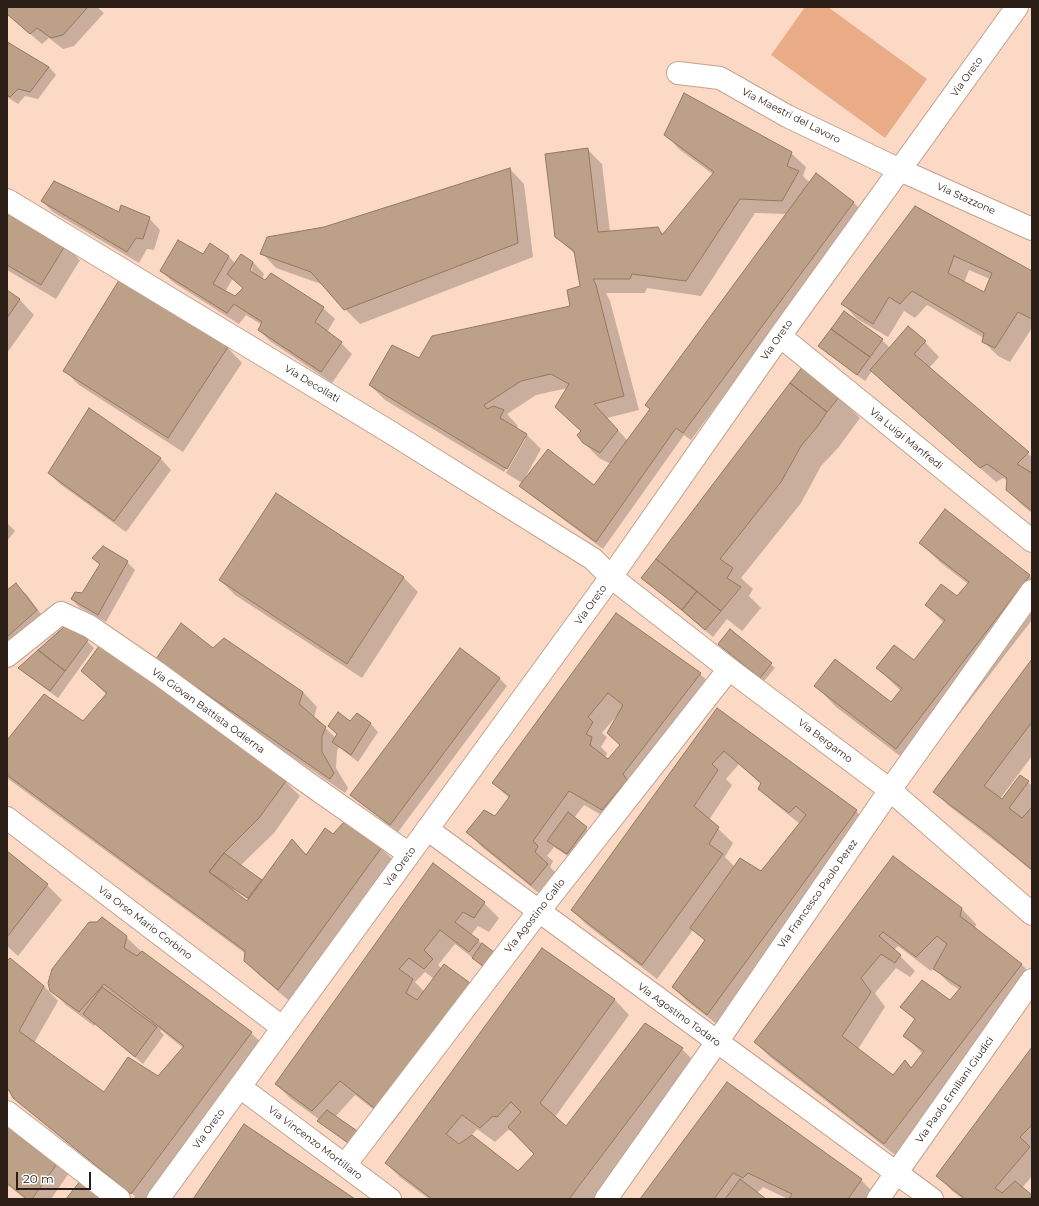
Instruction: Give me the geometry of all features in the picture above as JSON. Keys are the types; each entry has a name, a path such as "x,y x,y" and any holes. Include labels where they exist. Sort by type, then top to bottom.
{"street":[{"name":"Via Oreto","path":"158,1199 611,577 780,336 1017,7"},
{"name":"Via Maestri del Lavoro","path":"678,73 720,78 787,116 906,162"},
{"name":"Via Stazzone","path":"906,162 1032,229"},
{"name":"Via Decollati","path":"7,200 303,379 593,558 611,577"},
{"name":"Via Luigi Manfredi","path":"780,336 1032,541"},
{"name":"Via Bergamo","path":"611,577 729,669 890,790 1032,914"},
{"name":"Via Francesco Paolo Perez","path":"606,1199 717,1042 890,790 1032,591"},
{"name":"Via Giovan Battista Odierna","path":"7,656 61,613 89,626 409,854"},
{"name":"Via Agostino Gallo","path":"345,1165 539,911 729,669"},
{"name":"Via Orso Mario Corbino","path":"7,818 282,1028"},
{"name":"Via Agostino Todaro","path":"427,830 932,1199"},
{"name":"Via Paolo Emiliani Giudici","path":"878,1199 1032,980"},
{"name":"Via Vincenzo Mortillaro","path":"240,1087 390,1199"},
{"path":"7,1112 119,1199"}],"shaded area":[{"path":"805,7 828,7 927,79 885,138 771,55"}],"building":[{"path":"7,7 88,7 63,35 51,38 37,28 30,34 7,14"},
{"path":"9,43 49,67 30,92 18,89 10,97 7,95 7,46"},
{"path":"684,93 792,152 787,166 799,171 782,201 740,199 686,281 632,274 630,279 593,279 596,285 624,396 594,404 618,430 600,453 583,443 577,435 581,431 555,407 569,384 551,374 521,381 484,405 487,409 494,406 504,410 500,418 527,434 507,469 369,385 392,345 419,358 432,336 570,306 567,290 580,286 574,251 555,237 545,154 588,148 598,232 658,227 662,235 714,172 664,135"},
{"path":"510,168 518,243 344,310 311,272 260,254 267,237 324,227"},
{"path":"816,173 854,202 683,433 676,428 596,542 519,486 548,449 594,485 650,409 645,405"},
{"path":"54,181 119,212 121,205 150,217 143,239 136,238 127,252 41,201"},
{"path":"915,206 1032,271 1032,319 1018,312 995,348 982,342 984,333 912,291 900,304 889,297 873,324 841,304","holes":["954,256 992,273 984,292 948,273"]},
{"path":"7,210 66,244 41,285 7,265"},
{"path":"178,240 203,254 210,243 229,256 213,284 235,296 243,288 227,274 241,254 253,262 250,271 265,280 271,273 324,307 315,322 342,342 321,372 258,330 262,322 234,304 227,313 160,271"},
{"path":"121,277 228,347 168,438 63,371"},
{"path":"7,290 20,299 7,318"},
{"path":"844,311 883,339 870,357 831,329"},
{"path":"908,326 926,341 914,354 1029,452 1017,464 1032,473 1032,511 1006,490 1007,478 987,464 980,468 870,370"},
{"path":"831,329 870,357 857,375 818,346"},
{"path":"803,366 840,396 827,412 790,383"},
{"path":"790,383 827,412 801,446 781,482 720,559 733,568 727,578 741,587 721,611 656,559"},
{"path":"89,408 161,458 114,521 48,473"},
{"path":"276,493 404,577 347,664 219,580"},
{"path":"945,509 1030,575 896,749 814,686 835,659 891,702 902,688 876,668 894,645 914,660 945,620 925,605 941,584 957,596 969,582 919,543"},
{"path":"103,546 128,561 98,615 71,599 75,592 82,593 100,564 92,558"},
{"path":"656,559 697,591 682,610 641,578"},
{"path":"16,583 37,610 7,637 7,590"},
{"path":"697,591 721,611 705,630 682,610"},
{"path":"616,613 701,673 623,774 627,780 602,810 569,791 533,841 538,846 535,852 548,864 531,885 466,832 484,810 495,816 510,796 492,783","holes":["608,693 623,705 607,733 620,745 608,759 590,745 592,737 586,734 593,722 588,717"]},
{"path":"181,623 213,648 224,638 303,692 299,704 326,727 322,736 322,752 334,773 330,779 156,659"},
{"path":"66,625 88,640 65,671 38,650"},
{"path":"730,629 772,663 760,678 718,644"},
{"path":"102,642 286,781 259,818 224,853 209,872 247,901 292,839 306,855 325,828 333,834 345,821 382,847 278,990 244,961 245,951 7,775 7,738 8,739 44,694 83,721 107,693 81,671"},
{"path":"460,648 500,678 390,825 350,795"},
{"path":"38,650 65,671 50,691 18,668"},
{"path":"1032,659 1032,722 984,786 1002,799 1020,775 1029,781 1009,808 1022,818 1032,807 1032,870 989,834 933,792"},
{"path":"717,708 857,810 707,1015 672,987 705,940 690,928 740,858 761,871 806,815 796,806 789,813 758,789 761,783 724,751 712,764 718,770 694,806 719,827 709,844 723,854 642,965 571,910"},
{"path":"338,712 350,721 357,713 371,723 351,755 332,742 337,734 328,726"},
{"path":"568,812 587,827 567,854 547,841"},
{"path":"7,851 48,884 7,937"},
{"path":"224,853 262,880 248,898 209,872"},
{"path":"893,856 962,908 960,916 1022,964 884,1144 754,1042","holes":["883,932 916,957 937,936 947,944 933,969 961,987 950,1000 922,980 900,1007 915,1019 903,1036 924,1051 911,1068 905,1060 893,1075 842,1036 871,992 861,978 881,954 895,963 901,955 879,936"]},
{"path":"433,863 485,902 474,918 463,912 455,922 479,940 469,952 440,930 424,950 433,959 424,969 409,958 399,969 413,979 406,993 417,1000 444,964 470,983 377,1110 340,1081 312,1111 275,1084"},
{"path":"102,917 127,936 124,948 137,956 142,951 252,1032 131,1194 13,1098 7,1088 7,961 10,958 44,986 19,1031 104,1092 128,1057 158,1076 184,1046 104,984 79,1012 50,991 48,983 52,969 89,922 97,922"},
{"path":"482,943 495,953 484,967 472,958"},
{"path":"542,948 615,999 540,1103 566,1126 645,1023 683,1048 569,1199 432,1199 385,1163","holes":["511,1102 521,1112 508,1127 534,1154 518,1171 472,1135 459,1144 446,1134 462,1115 480,1128 493,1116 497,1117"]},
{"path":"102,987 157,1027 135,1057 83,1014"},
{"path":"1032,1047 1032,1125 1020,1137 1030,1147 995,1188 1002,1193 1015,1181 1032,1195 1029,1199 965,1199 936,1176"},
{"path":"727,1082 862,1179 848,1199 789,1199 792,1194 748,1173 743,1178 733,1173 714,1199 640,1199"},
{"path":"327,1110 360,1133 351,1145 317,1121"},
{"path":"7,1113 59,1161 32,1199 27,1199 7,1183"},
{"path":"244,1124 355,1199 193,1199"},
{"path":"740,1179 766,1199 725,1199"},
{"path":"81,1180 107,1199 66,1199"}]}
